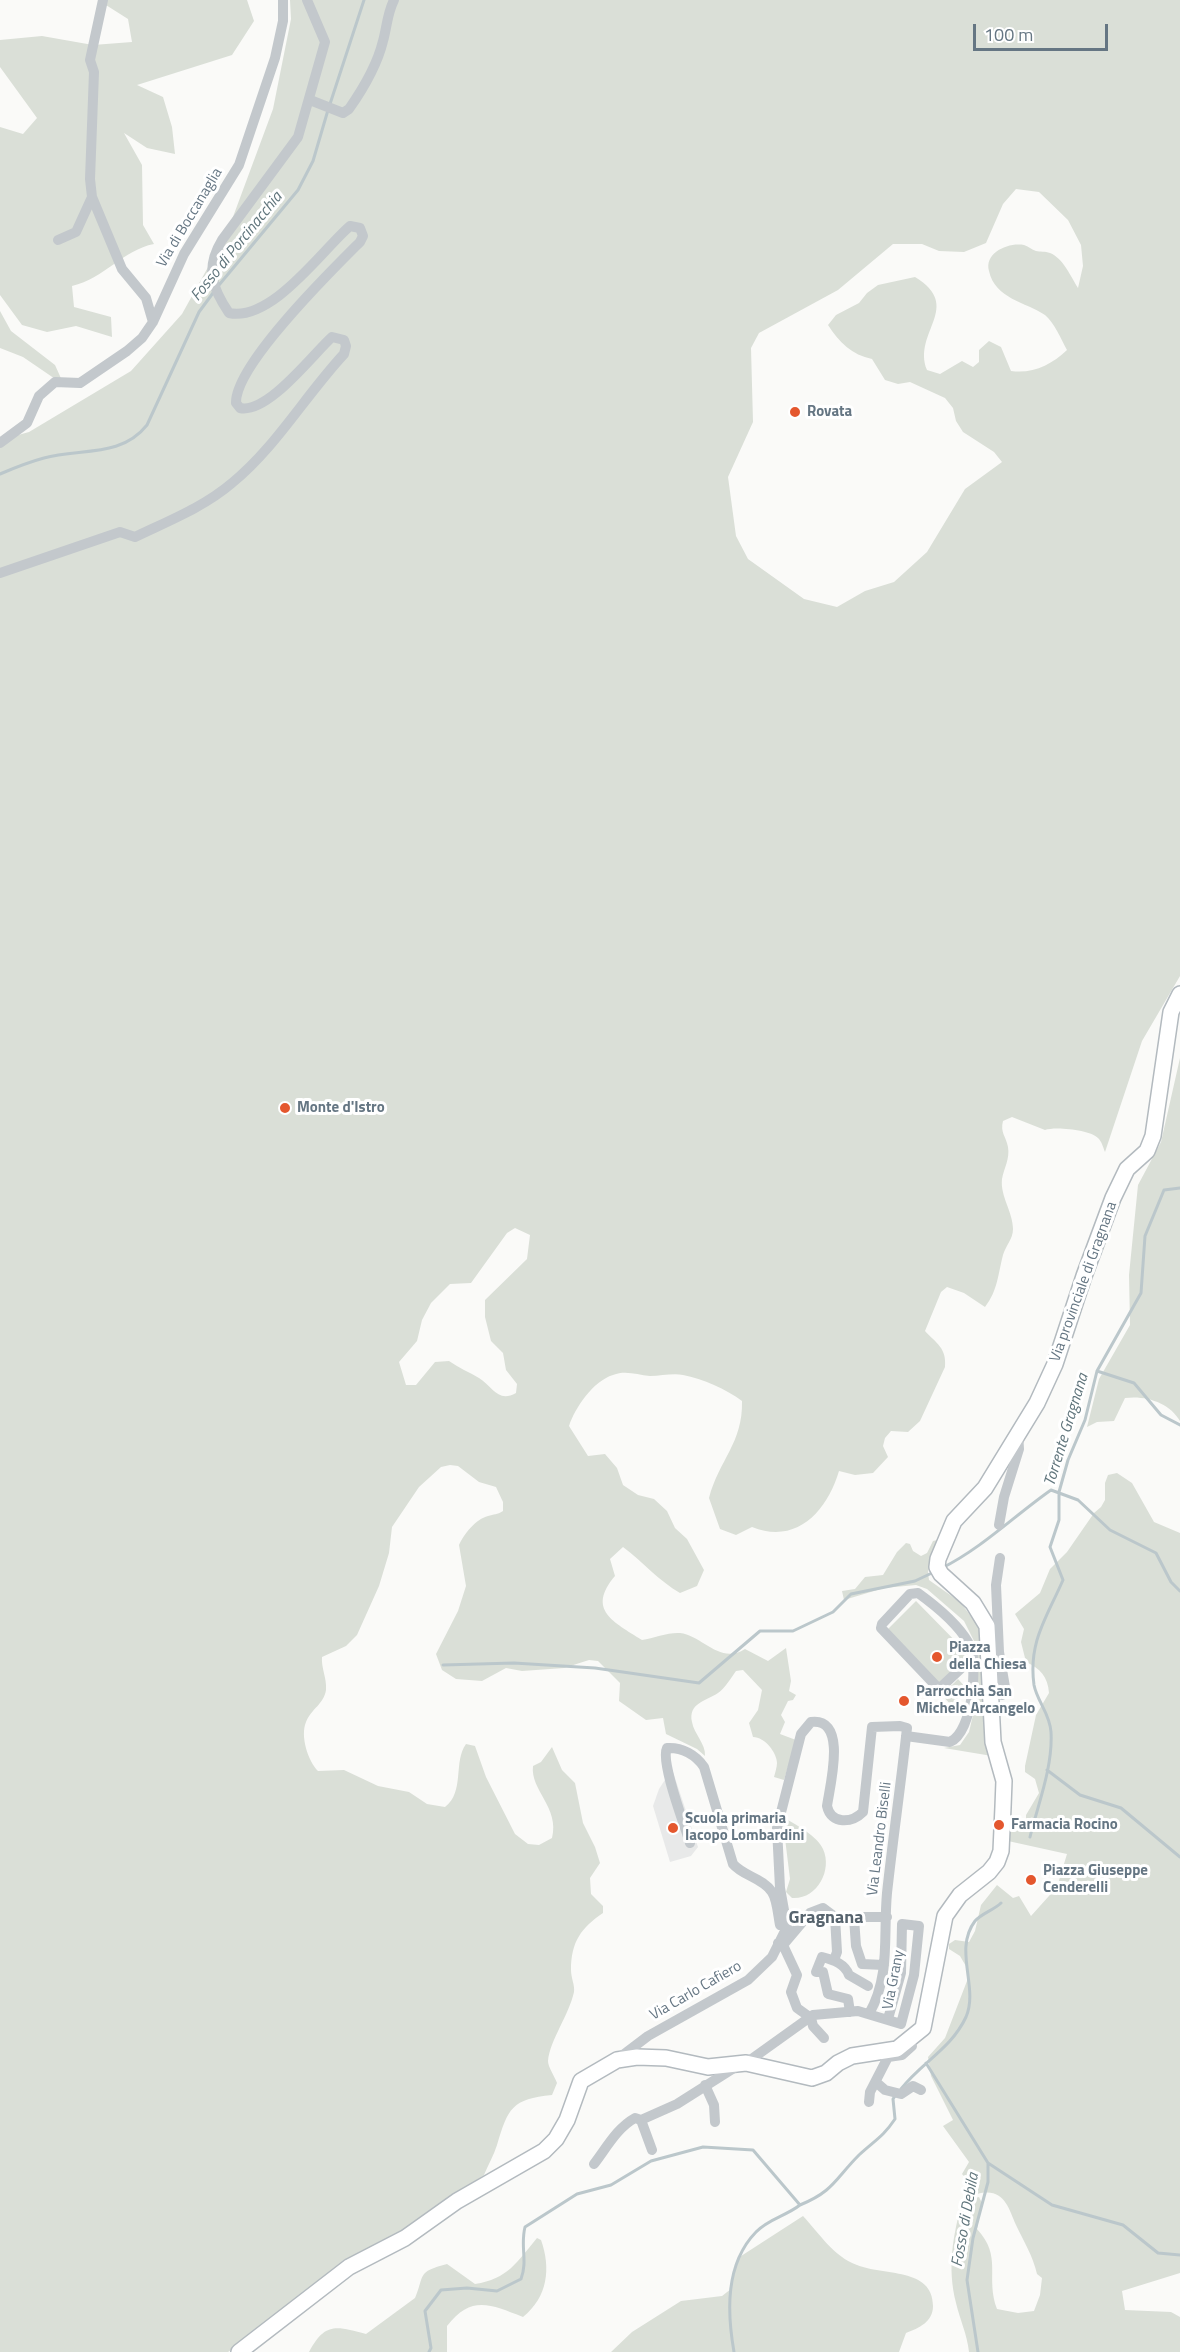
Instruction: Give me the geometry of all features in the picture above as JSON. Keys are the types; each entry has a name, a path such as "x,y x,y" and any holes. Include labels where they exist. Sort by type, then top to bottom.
{"main road":[{"name":"Via provinciale di Gragnana","path":"991,1664 990,1637 981,1615 973,1603 939,1570 940,1550 954,1521 985,1488 1037,1403 1055,1365 1084,1276 1113,1198 1127,1169 1147,1151 1153,1136 1171,1012 1180,994"},
{"path":"238,2352 349,2267 405,2238 457,2201 544,2151 556,2139 567,2120 581,2081 617,2060 637,2057 666,2058 708,2067 742,2063 812,2078 826,2073 838,2063 852,2056 897,2049 922,2028 945,1916 960,1895 989,1872 1001,1851 1004,1781 993,1742 991,1664"}],"street":[{"path":"103,0 90,60 94,72 90,179 92,197 122,268 146,298 153,322"},
{"name":"Via di Boccanaglia","path":"0,442 27,423 39,396 55,382 80,382 127,351 142,338 153,322 184,254 238,165 275,58 283,21 283,0"},
{"path":"0,573 120,532 135,537 205,503 232,484 257,460 344,354 346,346 344,340 332,337 287,385 253,407 244,409 236,403 237,391 250,363 324,276 360,242 363,236 360,228 350,226 296,281 273,300 250,311 237,315 229,314 211,277 213,254 298,137 313,102 326,42 307,0"},
{"path":"313,102 336,112 343,113 349,109 375,66 394,0"},
{"path":"58,240 76,232 92,197"},
{"path":"999,1525 1004,1497 1019,1449 1018,1433"},
{"path":"991,1664 997,1666 1002,1695 1005,1688 999,1652 996,1585 1000,1558"},
{"path":"781,1940 787,1927 780,1888 777,1828 804,1728 818,1721 831,1729 834,1747 828,1811 838,1820 849,1821 863,1812 872,1727 900,1726 907,1728 906,1736 950,1742 960,1734 972,1698 973,1657 961,1631 918,1593 910,1594 880,1626 939,1689 973,1657"},
{"name":"Via Leandro Biselli","path":"869,2014 879,1997 887,1955 887,1917 906,1736"},
{"path":"690,1843 667,1766 667,1748 685,1751 698,1758 704,1767 733,1864 738,1870 772,1892 781,1940 797,1975 791,1992 797,2008 811,2018 813,2026 824,2038"},
{"name":"Via Carlo Cafiero","path":"617,2060 648,2036 748,1980 772,1957 781,1940 810,1913 823,1908 835,1917"},
{"path":"834,1960 837,1952 835,1917 887,1917"},
{"path":"854,1918 856,1946 862,1964 884,1965"},
{"name":"Via Grany","path":"811,2018 813,2015 858,2011 901,2024 914,1975 918,1926 902,1924 901,1973 888,2019"},
{"path":"822,1957 834,1960 846,1968 849,1975 864,1983 848,1999 823,1994 823,1972 816,1972 822,1957"},
{"path":"848,1999 850,2012"},
{"path":"594,2164 626,2124 635,2118 641,2120 677,2104 811,2018"},
{"path":"868,2102 870,2092 881,2086 888,2057 902,2055 915,2043 922,2028"},
{"path":"705,2085 714,2105 715,2122"},
{"path":"881,2086 901,2094 913,2086 921,2090"},
{"path":"641,2120 652,2150"}],"shaded area":[{"path":"98,0 247,0 254,21 232,55 137,85 163,97 172,127 175,154 147,148 124,133 142,165 143,225 154,244 133,252 94,277 72,286 74,307 111,317 112,337 76,326 47,332 22,325 0,295 0,127 23,134 37,118 0,67 0,40 42,36 93,45 132,42 128,19"},
{"path":"290,0 1180,0 1180,976 1142,1041 1105,1152 1099,1140 1088,1133 1064,1129 1045,1130 1012,1117 1003,1121 1008,1159 1002,1185 1013,1229 1003,1255 993,1294 985,1307 964,1293 947,1287 941,1292 925,1331 942,1350 945,1367 920,1421 908,1432 891,1431 885,1438 883,1446 888,1457 873,1473 855,1475 839,1471 827,1499 808,1521 796,1528 783,1531 768,1531 752,1527 736,1535 720,1529 709,1498 739,1429 742,1401 714,1385 679,1374 650,1376 618,1374 606,1378 592,1389 572,1419 569,1426 588,1456 605,1454 617,1468 623,1485 638,1495 654,1499 667,1511 675,1528 687,1539 704,1570 697,1586 680,1593 623,1547 610,1559 615,1576 603,1598 603,1606 607,1614 642,1640 680,1633 720,1652 728,1654 745,1649 768,1661 786,1648 791,1681 789,1691 796,1695 793,1700 788,1701 781,1715 785,1722 780,1734 796,1740 784,1780 774,1777 777,1763 773,1750 762,1740 753,1737 749,1723 758,1710 762,1690 743,1670 736,1671 721,1691 699,1703 693,1711 691,1716 693,1726 704,1747 705,1756 697,1749 666,1734 663,1718 646,1720 619,1701 620,1683 598,1661 589,1660 564,1668 522,1671 506,1668 482,1681 456,1679 442,1670 436,1654 458,1611 466,1586 459,1545 467,1532 479,1520 503,1511 503,1502 496,1487 479,1482 458,1466 441,1467 419,1487 392,1527 389,1553 379,1586 357,1635 346,1646 322,1657 326,1681 325,1695 308,1717 304,1728 306,1748 314,1767 318,1771 344,1770 378,1786 409,1792 427,1804 445,1807 455,1793 462,1751 466,1744 475,1746 486,1777 515,1834 528,1844 539,1845 552,1838 553,1827 549,1808 533,1775 533,1766 541,1762 552,1747 562,1770 575,1783 583,1823 600,1863 590,1878 591,1894 603,1906 603,1913 583,1930 575,1944 571,1960 574,1992 549,2053 548,2063 557,2083 552,2095 528,2099 520,2103 509,2114 484,2175 228,2352 0,2352 0,440 29,432 131,371 182,314 227,233 273,109 291,19","holes":["1016,189 1039,192 1068,220 1081,245 1083,266 1078,288 1055,255 1024,245 1011,245 999,250 990,259 989,271 992,280 1004,294 1048,318 1067,350 1055,360 1041,367 1019,372 1011,371 1001,347 989,341 979,350 979,362 973,367 962,361 940,374 927,370 924,356 936,310 935,299 929,288 915,277 878,285 859,303 836,315 828,325 847,347 872,359 885,380 898,384 910,382 945,398 953,408 956,421 963,432 994,452 1002,462 965,489 927,552 894,582 865,591 837,607 804,599 748,559 736,536 728,477 753,422 751,348 759,333 838,290 893,244 922,244 939,251 964,252 986,243 1003,204","515,1228 530,1235 527,1259 485,1300 485,1317 491,1341 503,1353 506,1370 517,1384 516,1393 510,1396 500,1395 479,1378 449,1361 435,1362 416,1385 406,1385 399,1362 417,1341 422,1320 431,1303 450,1284 471,1283 507,1233"]},
{"path":"0,311 11,331 55,365 64,385 23,357 0,348"},
{"path":"1180,1058 1180,1421 1164,1405 1149,1399 1133,1397 1125,1398 1114,1421 1097,1422 1087,1427 1099,1379 1130,1325 1129,1275 1138,1185 1161,1142"},
{"path":"1117,1473 1132,1483 1154,1522 1180,1533 1180,2273 1122,2291 1125,2310 1171,2312 1180,2317 1180,2352 969,2352 953,2290 952,2277 954,2239 962,2202 979,2197 982,2203 977,2229 985,2239 992,2258 992,2287 997,2309 1018,2313 1034,2311 1040,2295 1042,2278 1037,2274 1031,2255 1004,2200 993,2193 977,2194 967,2186 969,2182 962,2174 969,2162 943,2126 953,2120 931,2076 928,2057 945,2038 967,1981 967,1968 960,1956 949,1949 949,1944 955,1940 969,1942 975,1931 981,1905 997,1885 1013,1898 1019,1896 1031,1916 1057,1887 1067,1854 1008,1841 1009,1825 1026,1825 1026,1815 1039,1793 1035,1779 1025,1772 1025,1766 1036,1715 1049,1693 1047,1682 1042,1674 1026,1662 1021,1642 1024,1629 1015,1614 1040,1593 1050,1569 1067,1552 1094,1513 1101,1507 1105,1500 1105,1483 1108,1475"},
{"path":"937,1540 928,1572 929,1580 960,1602 980,1628 992,1756 944,1748 960,1745 969,1732 974,1711 975,1643 964,1621 927,1589 916,1585 884,1588 844,1600 842,1591 855,1589 865,1577 883,1575 897,1552 906,1543 910,1544 913,1551 921,1556 927,1553 933,1541"},
{"path":"916,1601 969,1655 939,1684 886,1631"},
{"path":"958,1679 967,1689 951,1705 942,1695"},
{"path":"672,1769 698,1847 691,1856 670,1862 653,1806 659,1789"},
{"path":"786,1819 817,1840 826,1858 824,1875 820,1883 815,1889 801,1897 792,1898 786,1892 790,1879 783,1822"},
{"path":"803,2216 834,2250 849,2261 868,2268 916,2279 931,2293 933,2306 931,2316 920,2326 906,2333 899,2352 611,2352 632,2332 681,2301 722,2296 731,2289 738,2258"},
{"path":"537,2238 541,2240 546,2261 545,2281 538,2300 523,2317 491,2306 473,2306 464,2310 447,2326 447,2352 309,2352 320,2335 332,2329 347,2329 366,2334 415,2298 423,2275 430,2269 447,2264 475,2284 486,2282 504,2274 511,2268"}],"waterway":[{"name":"Fosso di Porcinacchia","path":"330,104 364,0"},
{"name":"Fosso di Porcinacchia","path":"219,285 298,190 313,161 328,110"},
{"name":"Fosso di Porcinacchia","path":"0,474 44,458 112,447 125,443 137,435 147,425 199,312 213,293"},
{"name":"Torrente Gragnana","path":"1030,1837 1050,1759 1050,1725 1034,1685 1033,1670 1040,1630 1063,1580 1050,1547 1059,1520 1059,1492 1068,1460 1085,1420 1097,1371 1141,1293 1145,1236 1164,1190 1180,1188"},
{"path":"1097,1371 1134,1383 1161,1415 1180,1425"},
{"path":"942,1568 984,1541 1051,1490 1078,1500 1110,1530 1156,1553 1171,1582 1180,1591"},
{"path":"443,1665 514,1663 595,1668 699,1683 760,1631 793,1631 833,1612 851,1594 915,1581 934,1572"},
{"path":"1047,1770 1080,1795 1121,1808 1180,1857"},
{"name":"Torrente Gragnana","path":"901,2089 944,2047 966,2017 970,1993 966,1956 969,1932 978,1918 1001,1903"},
{"path":"926,2063 988,2163 1052,2205 1123,2225 1158,2253 1180,2255"},
{"name":"Torrente Gragnana","path":"429,2352 431,2348 425,2311 441,2290 467,2288 497,2291 521,2279 524,2266 525,2227 577,2194 611,2185 651,2161 703,2147 753,2150 800,2205 820,2195 833,2184 886,2130 895,2119 893,2099 895,2096"},
{"name":"Fosso di Debila","path":"978,2352 967,2280 973,2238 988,2182 988,2163"},
{"path":"734,2352 730,2305 738,2259 756,2232 800,2205"}],"place":[{"name":"Rovata","path":"795,412"},
{"name":"Monte d'Istro","path":"285,1108"},
{"name":"Piazza della Chiesa","path":"937,1657"},
{"name":"Parrocchia San Michele Arcangelo","path":"904,1701"},
{"name":"Farmacia Rocino","path":"999,1825"},
{"name":"Scuola primaria Iacopo Lombardini","path":"673,1828"},
{"name":"Piazza Giuseppe Cenderelli","path":"1031,1880"}],"district":[{"name":"Gragnana","path":"826,1919"}]}
